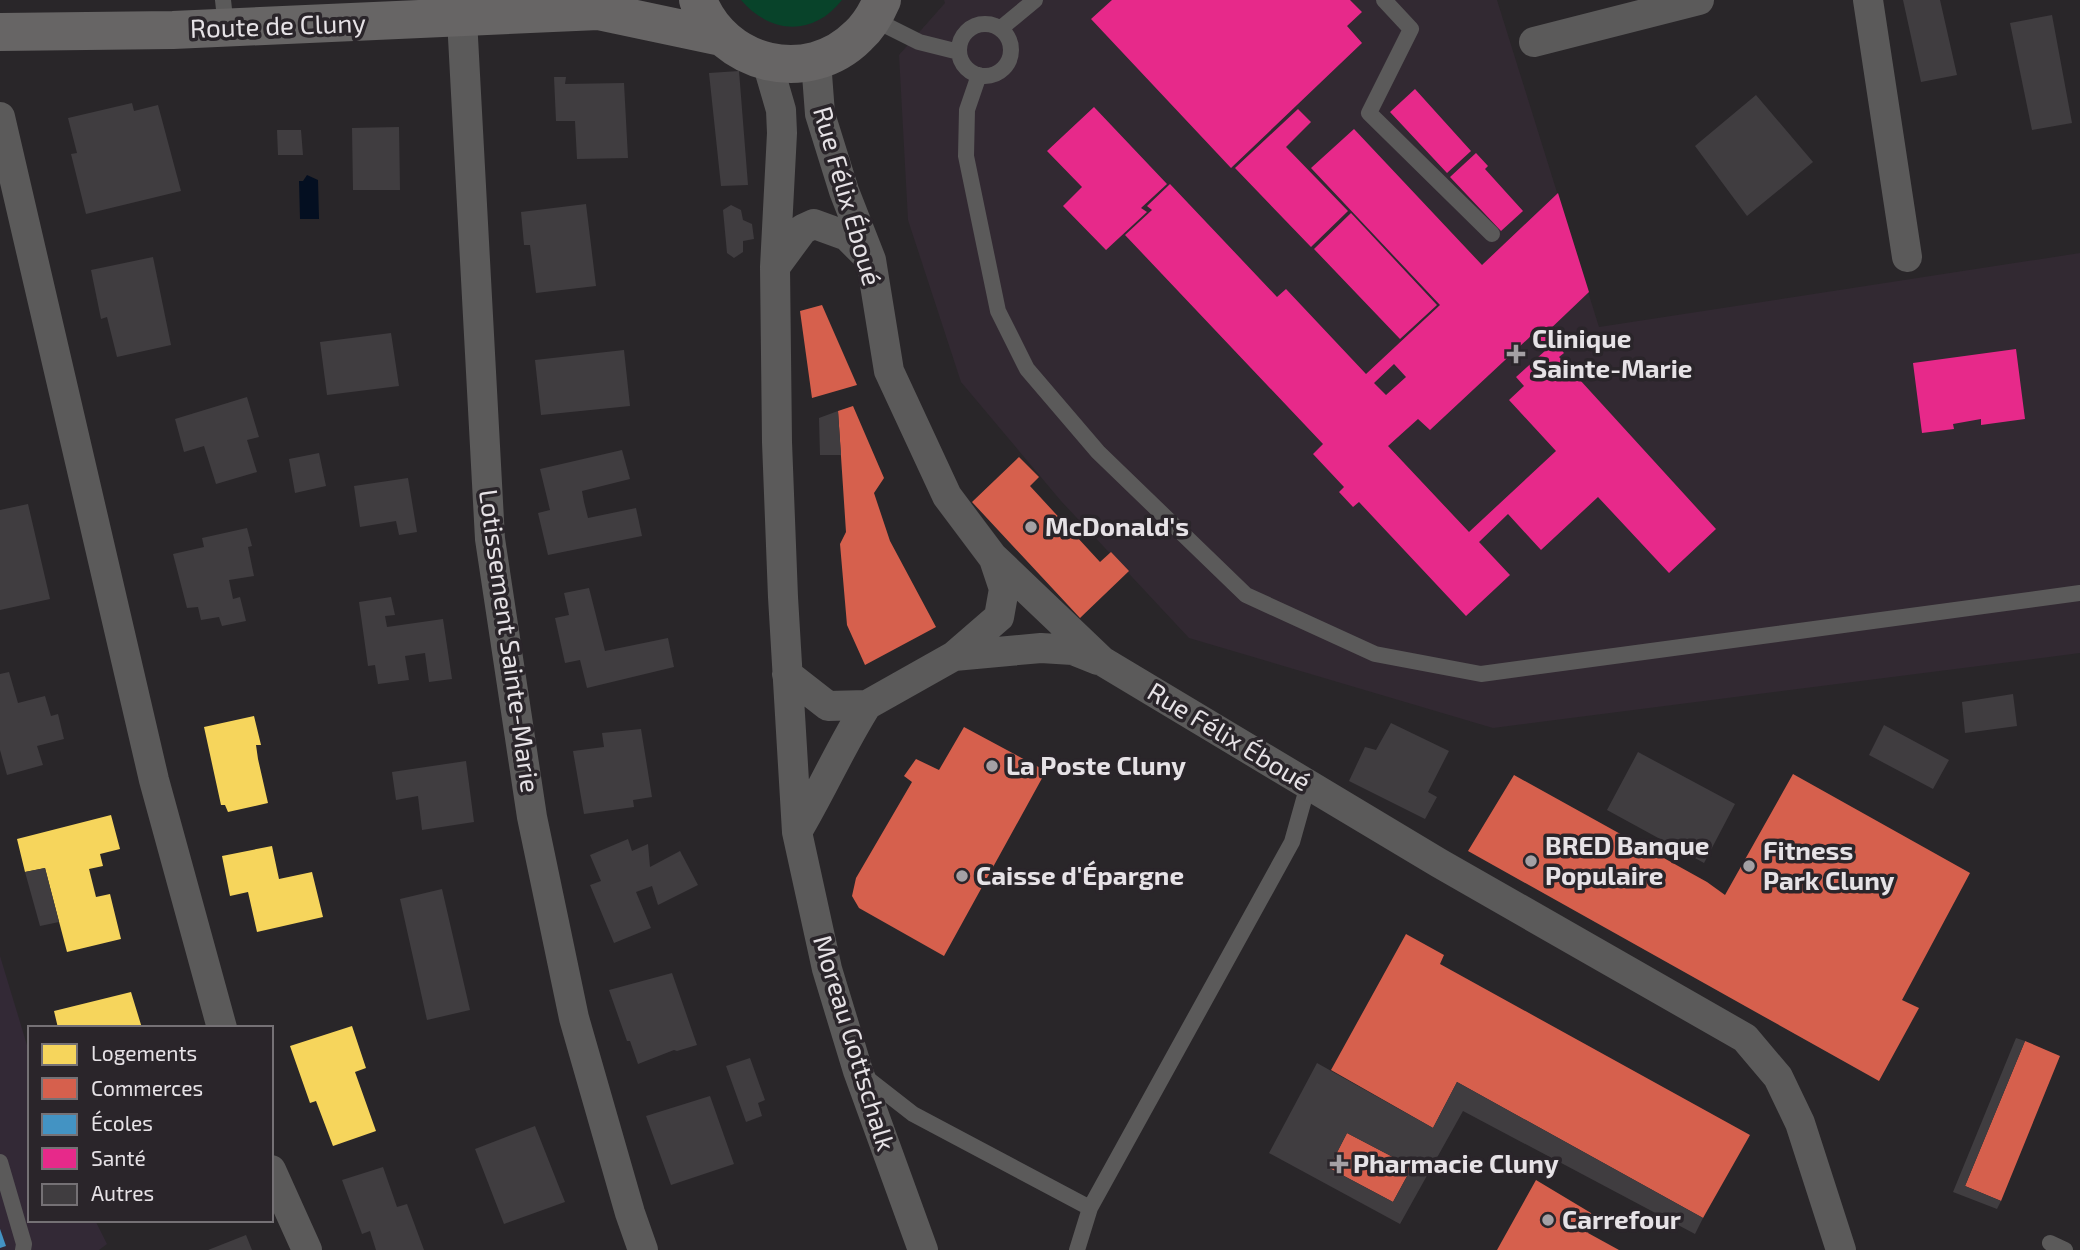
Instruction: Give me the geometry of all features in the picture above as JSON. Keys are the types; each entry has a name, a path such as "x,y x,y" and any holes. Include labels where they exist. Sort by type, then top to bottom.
{"main road":[{"path":"698,0 721,37 750,56 767,62 791,64 816,61 838,52 858,37 877,9"},
{"name":"Route de Cluny","path":"0,32 224,14 462,19 607,5 721,37"}],"street":[{"path":"1534,43 1699,0"},
{"path":"1868,0 1907,257"},
{"name":"Lotissement Sainte-Marie","path":"462,19 490,539 532,817 574,1018 643,1250"},
{"name":"Rue Félix Éboué","path":"816,61 820,114 844,191 871,260 889,371 947,496 992,555 1102,661 1439,863 1745,1038 1778,1077 1800,1123 1841,1250"},
{"name":"Moreau Gottschalk","path":"767,62 781,110 782,133 775,267 777,455 797,832 827,969 858,1071 923,1250"},
{"path":"0,117 154,780 221,1026"},
{"path":"775,267 803,229 814,224 847,236 871,260"},
{"path":"787,674 828,706 867,705 954,656 999,617 1004,589 992,555"},
{"path":"954,656 1041,648 1073,650 1102,661"},
{"path":"797,832 825,785 841,746 867,705"},
{"path":"273,1175 306,1250"}],"lane":[{"path":"1000,29 1035,0"},
{"path":"1384,0 1411,29 1369,113 1492,234"},
{"path":"877,9 919,43 959,52"},
{"path":"919,43 967,32 979,24 993,25 1000,29 1009,43 1009,60 1004,67 994,74 979,75 964,66 959,45 967,32"},
{"path":"979,75 967,110 966,156 998,310 1027,369 1098,452 1247,595 1375,654 1481,674 2080,593"},
{"path":"1077,1250 1090,1208 1292,842 1308,785"},
{"path":"858,1071 913,1114 1090,1208"},
{"path":"0,1162 24,1244 23,1250"}],"shaded area":[{"name":"Clinique Sainte-Marie","path":"944,0 1497,0 1599,327 2080,253 2080,653 1493,728 1189,638 1061,501 961,382 908,220 899,55 945,3"},
{"path":"0,956 28,1048 28,1222 96,1222 107,1244 99,1250 0,1250"}],"green space":[{"path":"741,0 842,0 831,12 818,20 792,27 765,20"}],"water":[{"path":"307,175 318,180 319,219 300,219 299,181 303,181"}],"building: Logements":[{"path":"254,716 261,745 256,745 258,759 268,803 228,812 225,805 221,805 204,727"},
{"path":"111,815 120,849 100,854 103,866 89,869 96,897 110,894 121,939 67,952 45,868 25,872 17,839"},
{"path":"272,846 279,879 312,872 323,917 257,932 248,892 230,896 222,856"},
{"path":"131,992 141,1026 58,1026 54,1011"},
{"path":"352,1026 366,1068 355,1072 376,1131 333,1146 316,1101 310,1103 290,1046"}],"building: Commerces":[{"path":"822,305 857,385 812,398 800,311"},
{"path":"853,406 884,478 874,493 890,541 936,627 865,665 847,625 840,544 846,532 838,411"},
{"name":"McDonald's","path":"1019,457 1039,477 1030,486 1100,562 1111,552 1129,571 1080,618 972,502"},
{"path":"964,727 1046,771 944,956 859,908 852,896 856,878 912,782 904,776 916,759 939,770"},
{"path":"1793,774 1970,873 1902,1000 1919,1008 1879,1081 1468,851 1514,775 1707,882 1725,895"},
{"path":"1406,934 1444,955 1440,964 1750,1135 1703,1218 1457,1082 1433,1128 1331,1070"},
{"path":"2025,1041 2060,1056 2001,1201 1965,1186"},
{"path":"1347,1133 1412,1167 1393,1202 1329,1168"},
{"path":"1536,1180 1596,1216 1588,1233 1619,1250 1497,1250"}],"building: Écoles":[{"path":"0,1229 6,1246 0,1248"}],"building: Santé":[{"path":"1112,0 1350,0 1362,12 1347,26 1362,43 1231,168 1091,19"},
{"path":"1415,89 1471,151 1447,173 1390,112"},
{"path":"1094,107 1167,184 1141,208 1147,212 1106,250 1063,206 1082,187 1047,151"},
{"path":"1298,109 1311,122 1286,147 1348,211 1311,247 1235,168"},
{"path":"1354,129 1482,265 1558,193 1589,292 1546,333 1564,353 1559,357 1716,529 1669,573 1598,497 1541,550 1508,514 1479,542 1510,575 1466,616 1359,502 1353,507 1339,492 1344,487 1313,454 1323,444 1125,235 1152,210 1147,206 1170,184 1277,297 1286,289 1366,374 1440,305 1311,168","holes":["1532,335 1546,350 1516,377 1524,386 1509,400 1556,451 1469,532 1388,446 1418,419 1430,430","1394,364 1406,377 1386,395 1374,383"]},
{"path":"1476,153 1488,166 1485,169 1523,211 1501,231 1450,177"},
{"path":"1351,213 1437,305 1400,339 1314,249"},
{"path":"2016,349 2025,419 1981,425 1981,419 1953,424 1954,429 1922,433 1913,363"}],"building: Autres":[{"path":"1903,0 1940,0 1957,75 1921,82"},
{"path":"2052,15 2072,123 2032,130 2010,23"},
{"path":"739,71 748,185 721,186 709,73"},
{"path":"554,77 566,77 565,84 624,83 628,158 577,159 575,121 556,121"},
{"path":"1756,95 1813,162 1747,216 1695,146"},
{"path":"132,103 134,111 158,105 181,191 86,214 71,154 77,153 68,118"},
{"path":"399,127 400,190 353,190 352,128"},
{"path":"277,130 301,130 303,155 278,155"},
{"path":"586,204 596,286 536,293 530,245 524,245 521,212"},
{"path":"731,205 741,210 743,220 752,224 754,239 743,241 743,252 734,258 727,253 723,210"},
{"path":"153,257 171,345 117,357 107,317 101,319 91,270"},
{"path":"391,333 399,386 327,395 320,342"},
{"path":"624,350 630,406 541,415 535,360"},
{"path":"247,397 259,437 247,440 257,472 216,484 204,446 184,452 175,419"},
{"path":"838,411 841,455 820,455 819,418"},
{"path":"622,450 630,479 582,491 584,502 588,518 636,508 642,536 548,555 538,513 550,510 540,469"},
{"path":"319,453 326,486 295,493 289,459"},
{"path":"408,478 417,532 399,535 396,521 360,527 354,486"},
{"path":"28,504 50,599 0,610 0,510"},
{"path":"247,528 252,546 248,547 254,576 229,580 233,599 240,597 246,621 222,626 219,617 201,620 198,607 187,608 173,554 204,547 202,538"},
{"path":"589,588 605,651 668,638 674,667 587,688 580,660 565,663 555,618 569,615 564,593"},
{"path":"391,597 395,615 385,616 387,627 443,619 452,679 429,682 425,653 405,656 409,680 378,684 375,665 368,666 359,602"},
{"path":"9,672 18,703 45,696 51,716 58,714 64,739 37,746 43,765 7,775 0,750 0,674"},
{"path":"2013,694 2017,726 1965,733 1962,702"},
{"path":"1391,723 1449,751 1428,792 1437,797 1425,819 1349,781 1365,747 1376,750"},
{"path":"1884,725 1949,760 1933,789 1869,755"},
{"path":"641,729 652,797 633,800 634,807 584,814 573,751 604,747 602,733"},
{"path":"1638,752 1735,804 1704,863 1607,810"},
{"path":"466,761 474,822 422,830 418,796 396,800 392,772"},
{"path":"628,839 632,851 648,844 650,867 680,851 698,885 658,905 652,886 636,892 651,928 614,943 590,885 601,881 590,855"},
{"path":"45,868 59,922 40,926 25,872"},
{"path":"442,889 470,1010 427,1020 400,899"},
{"path":"672,973 697,1045 674,1050 638,1064 609,990"},
{"path":"2016,1038 2025,1041 1965,1186 2001,1201 1997,1209 1953,1192"},
{"path":"750,1058 765,1100 758,1103 762,1116 746,1122 726,1066"},
{"path":"1317,1063 1433,1128 1457,1082 1703,1218 1695,1234 1463,1111 1400,1224 1269,1153","holes":["1347,1133 1412,1167 1393,1202 1329,1168"]},
{"path":"710,1096 734,1164 671,1185 646,1116"},
{"path":"535,1126 565,1202 504,1224 475,1149"},
{"path":"383,1167 397,1207 407,1204 424,1250 376,1250 370,1231 362,1234 342,1180"},
{"path":"246,1235 252,1250 208,1250"}],"place":[{"name":"Clinique Sainte-Marie","path":"1516,354"},
{"name":"McDonald's","path":"1031,527"},
{"name":"La Poste Cluny","path":"992,766"},
{"name":"BRED Banque Populaire","path":"1531,861"},
{"name":"Fitness Park Cluny","path":"1749,866"},
{"name":"Caisse d'Épargne","path":"962,876"},
{"name":"Pharmacie Cluny","path":"1339,1164"},
{"name":"Carrefour","path":"1548,1220"}]}
